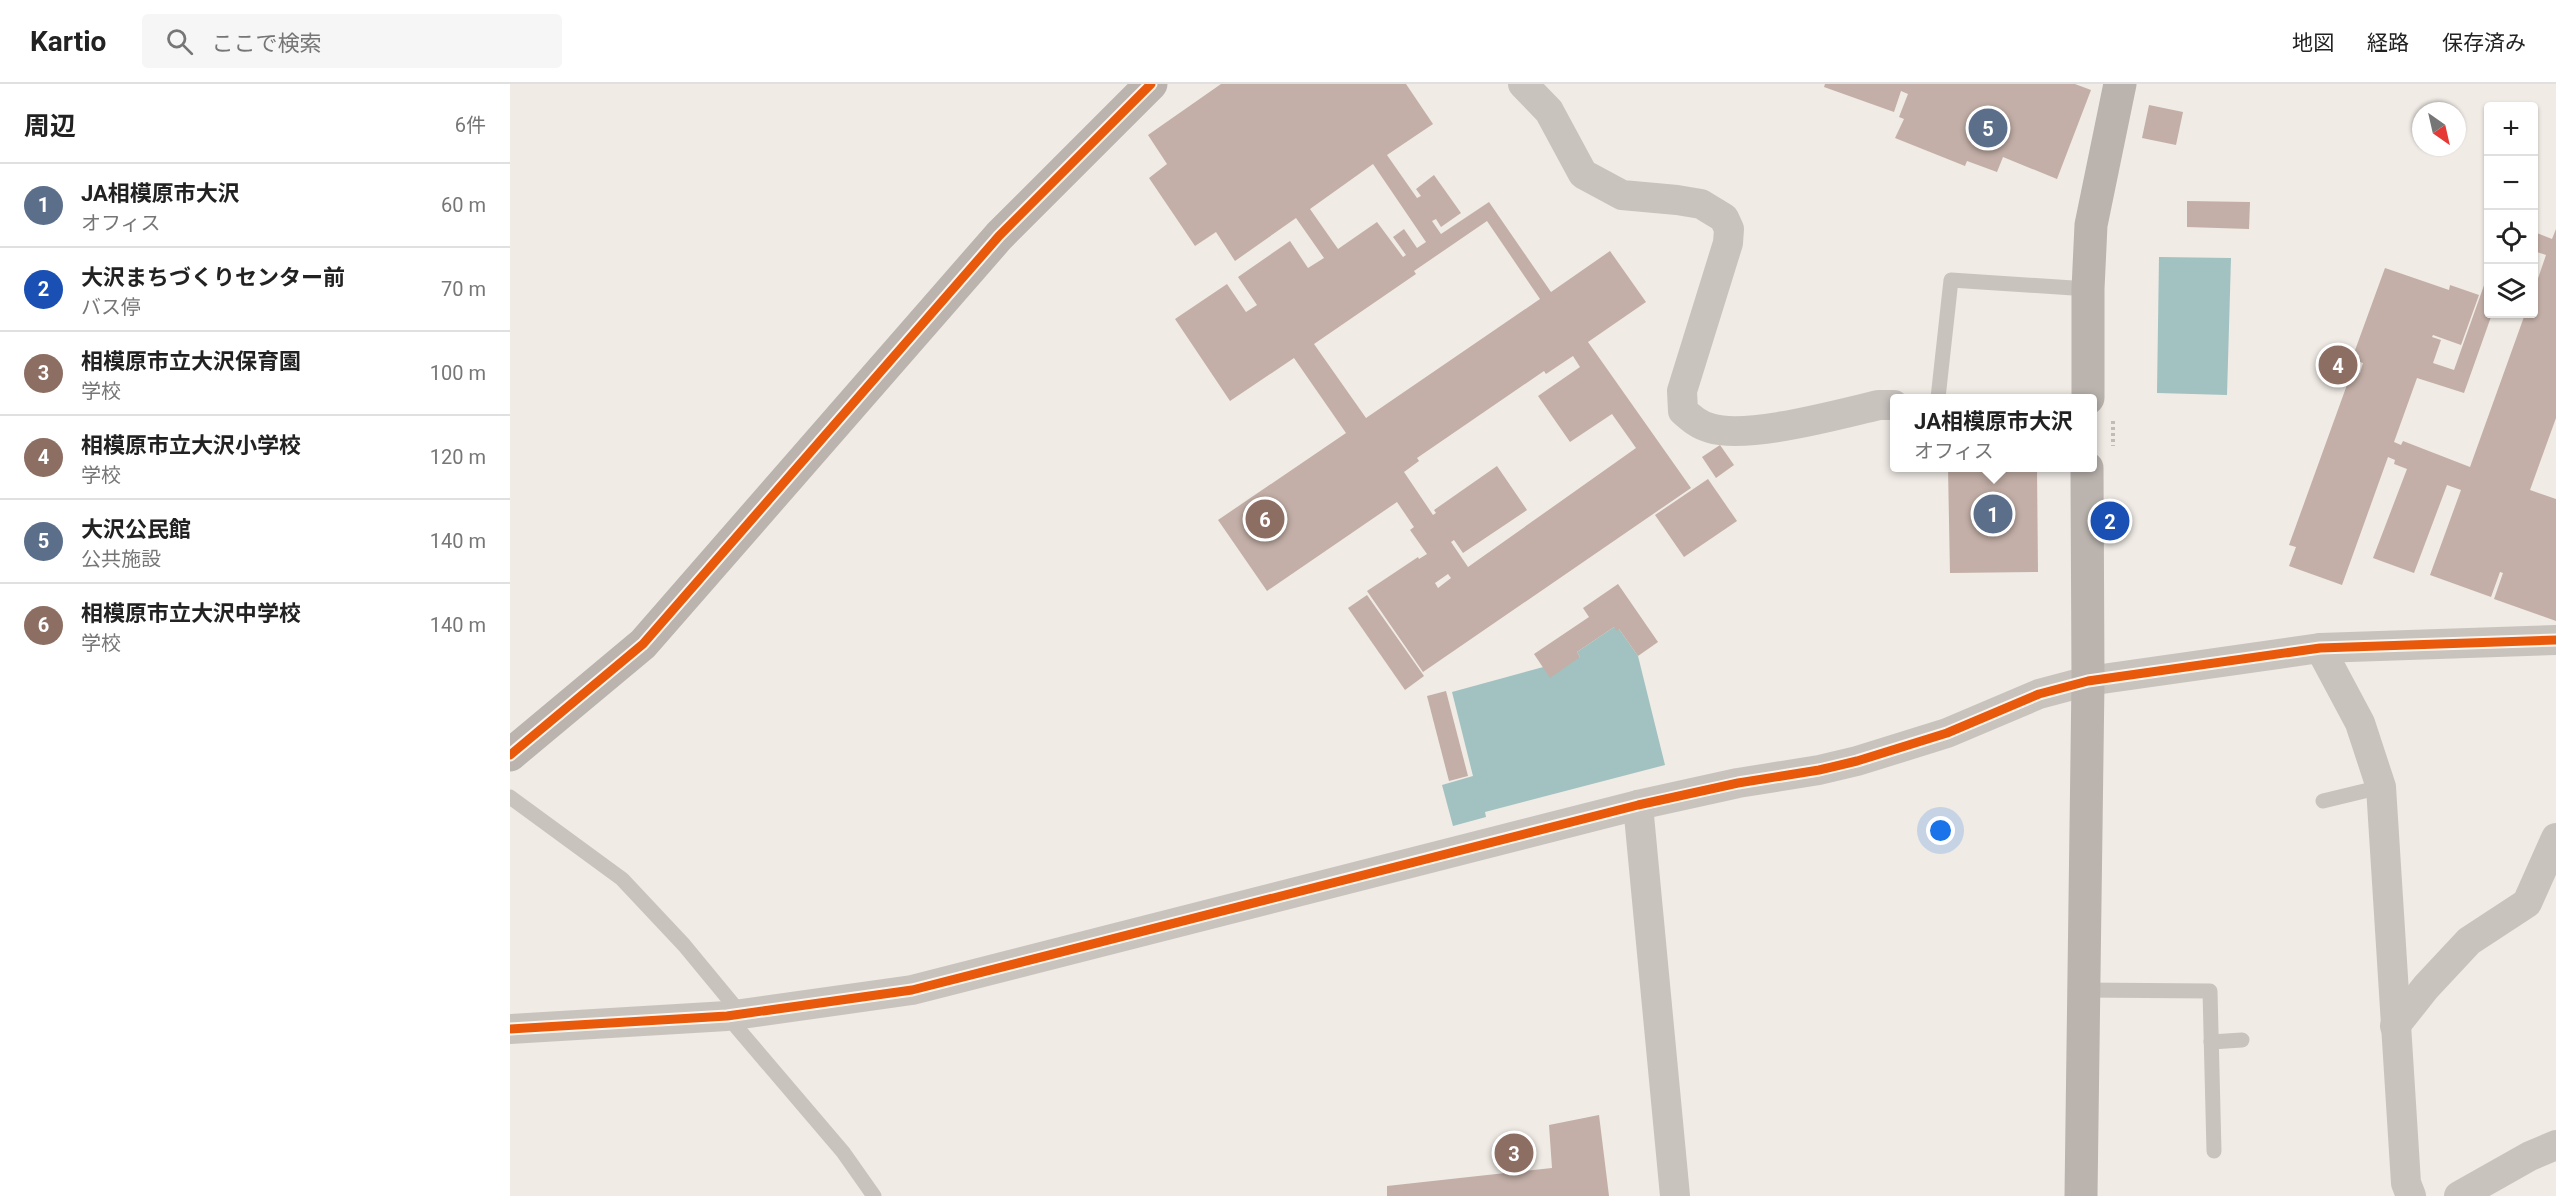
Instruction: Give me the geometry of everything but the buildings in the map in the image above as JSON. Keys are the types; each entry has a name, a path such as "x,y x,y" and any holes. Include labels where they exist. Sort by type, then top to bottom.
{"street":[{"path":"510,755 643,644 999,236 1151,84"},
{"path":"1523,84 1549,111 1583,174 1622,195 1701,204 1724,218 1729,229 1728,243 1682,391 1683,411 1696,423 1712,429 1746,431 1890,405"},
{"path":"2100,406 2088,289 2091,225 2120,84"},
{"path":"2081,1196 2088,681 2087,472"},
{"path":"510,1029 734,1015 912,990 1638,805 1738,783 1819,770 1857,761 1947,733 2039,694 2088,681 2320,648 2556,640"},
{"path":"2320,648 2360,723 2382,787 2406,1183 2411,1196"},
{"path":"1638,805 1675,1196"},
{"path":"2395,1026 2426,987 2469,941 2527,903 2556,838"},
{"path":"2459,1196 2530,1156 2556,1145"}],"lane":[{"path":"1939,394 1951,280 2088,289"},
{"path":"2323,801 2382,787"},
{"path":"510,797 622,879 684,945 734,1015 843,1152 874,1196"},
{"path":"2082,990 2210,991 2214,1151"},
{"path":"2211,1042 2242,1040"}],"path":[{"path":"2100,406 2113,448"}],"water":[{"path":"2159,257 2231,258 2227,395 2157,393"},
{"path":"1614,627 1619,629 1638,656 1665,765 1485,812 1486,817 1453,826 1442,785 1473,776 1452,692 1580,657 1577,652"}],"cycle path":[{"path":"510,755 643,644 999,236 1151,84"},
{"path":"510,1029 727,1016 912,990 1638,805 1738,783 1819,770 1857,761 1947,733 2039,694 2088,681 2320,648 2556,640"}],"place":[{"name":"大沢公民館","path":"1988,128"},
{"name":"相模原市立大沢小学校","path":"2338,365"},
{"name":"JA相模原市大沢","path":"1993,514"},
{"name":"相模原市立大沢中学校","path":"1265,519"},
{"name":"大沢まちづくりセンター前","path":"2110,521"},
{"name":"相模原市立大沢保育園","path":"1514,1153"}]}
